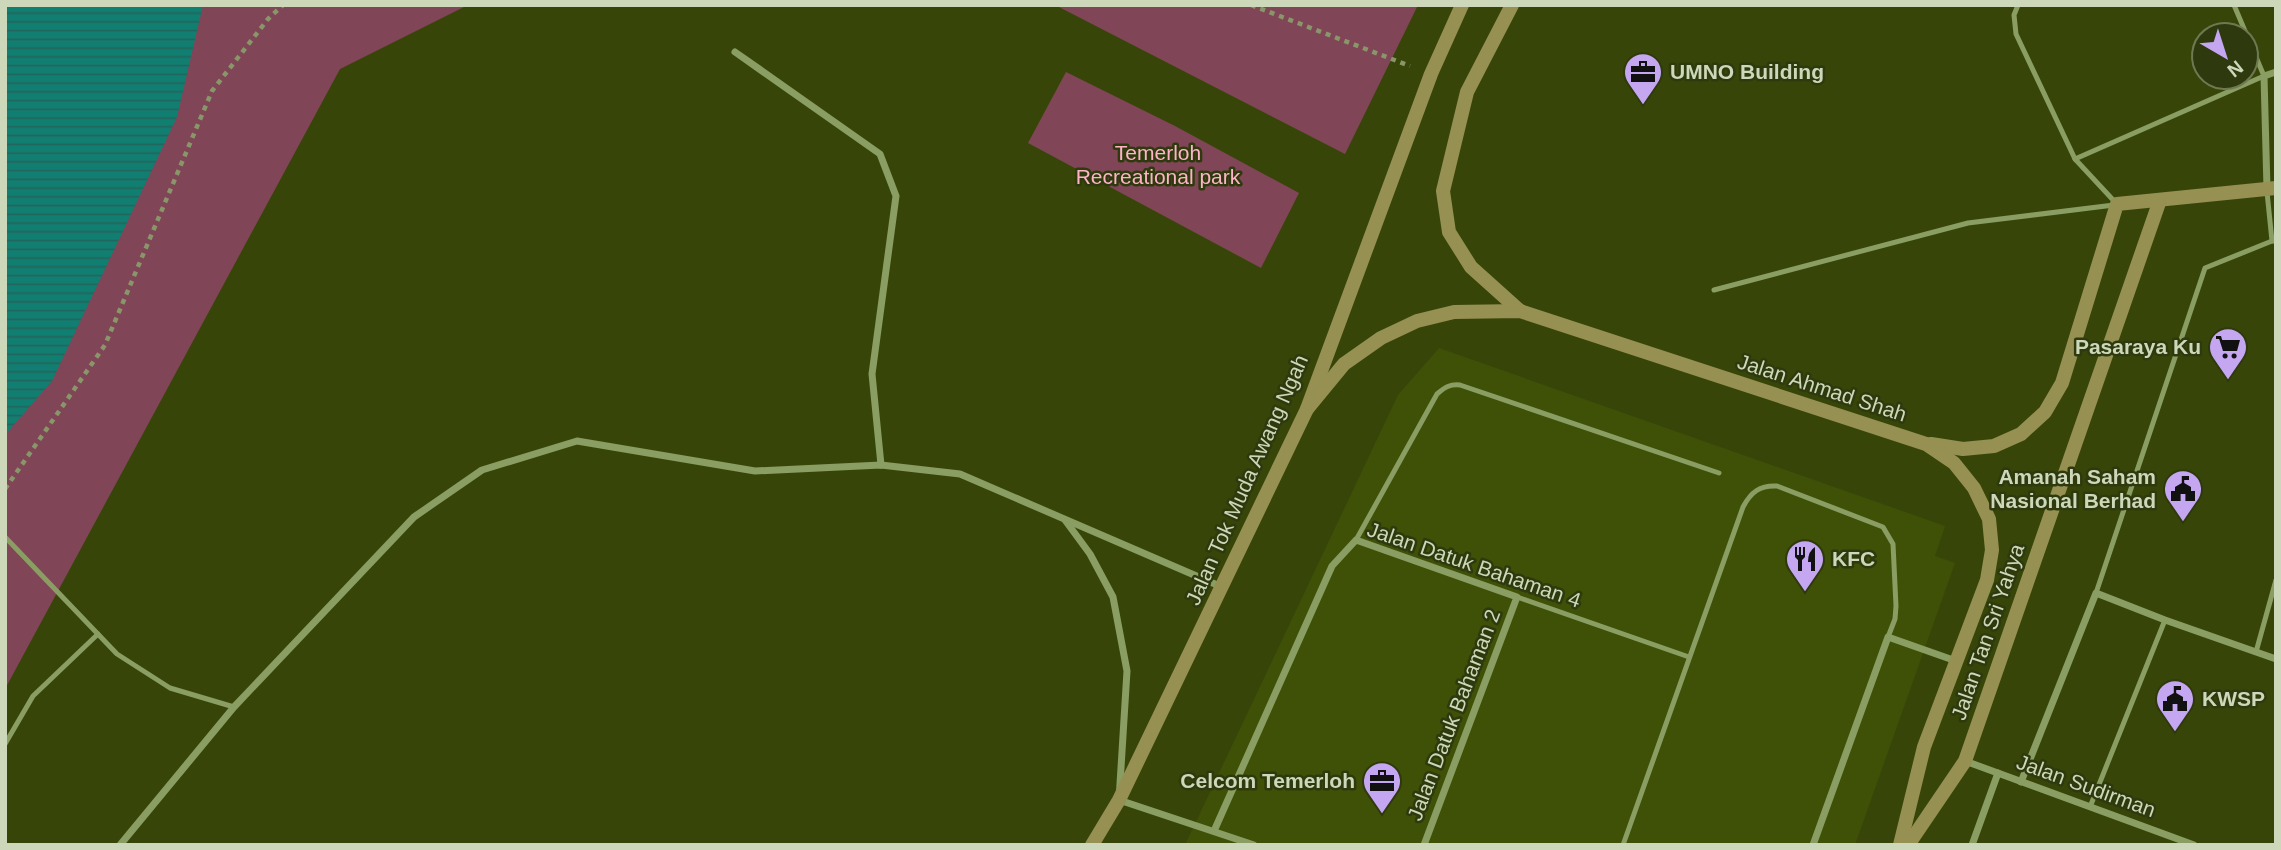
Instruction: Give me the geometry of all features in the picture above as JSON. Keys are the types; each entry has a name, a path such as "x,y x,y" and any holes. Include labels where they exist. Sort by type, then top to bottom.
{"main road":[{"name":"Jalan Tok Muda Awang Ngah","path":"1092,845 1119,800 1307,409 1431,74 1462,5"},
{"path":"1512,5 1467,92 1443,191 1449,232 1471,267 1520,311"},
{"path":"1926,444 1963,449 1994,446 2021,434 2045,412 2062,383 2117,204 2271,188"},
{"name":"Jalan Tan Sri Yahya","path":"1965,761 2160,200"},
{"name":"Jalan Ahmad Shah","path":"1307,409 1344,364 1381,338 1417,321 1454,312 1520,311 1926,444 1954,463 1975,488 1989,519 1992,550 1987,580 1924,747 1900,845"},
{"path":"1908,845 1965,761"}],"street":[{"path":"736,52 880,154 896,196 872,374 881,465"},
{"path":"2271,188 2264,76 2276,72"},
{"path":"120,845 234,707 414,517 482,470 577,441 755,471 881,465 960,474 1222,587"},
{"path":"1064,519 1090,554 1113,597 1127,671 1119,800 1254,845"},
{"name":"Jalan Datuk Bahaman 4","path":"1214,831 1332,566 1356,540 1517,597"},
{"path":"2021,782 2096,593 2276,659"},
{"name":"Jalan Datuk Bahaman 2","path":"1424,845 1517,597"},
{"path":"1813,845 1888,637 1956,661"},
{"name":"Jalan Sudirman","path":"1965,761 2190,844"},
{"path":"1972,845 1998,773"}],"lane":[{"path":"2018,5 2014,15 2016,34 2075,159 2117,204"},
{"path":"2075,159 2264,76 2234,5"},
{"path":"2096,593 2205,268 2274,241 2271,188"},
{"path":"1714,290 1968,223 2117,204"},
{"path":"1356,540 1437,394 1452,384 1719,473"},
{"path":"1623,845 1743,507 1756,489 1766,485 1777,486 1877,523 1888,533 1893,544 1896,606 1895,619 1888,637"},
{"path":"5,537 117,654 170,688 234,707"},
{"path":"2256,652 2276,580"},
{"name":"Jalan Datuk Bahaman 4","path":"1517,597 1689,657"},
{"path":"2090,807 2165,620"},
{"path":"5,744 33,696 97,634"}],"path":[{"path":"5,489 105,345 212,91 268,19 283,5"},
{"path":"1251,5 1431,74"}],"shaded area":[{"path":"1439,348 1945,526 1935,556 1955,563 1855,845 1185,845 1398,395"}],"green space":[{"path":"5,5 468,5 340,69 5,689"},
{"path":"1055,5 1418,5 1345,154"},
{"name":"Temerloh Recreational park","path":"1066,72 1175,126 1299,193 1261,268 1028,143"}],"water":[{"path":"5,5 203,5 177,117 52,381 5,435"}],"place":[{"name":"UMNO Building","path":"1643,106"},
{"name":"Pasaraya Ku","path":"2228,381"},
{"name":"Amanah Saham Nasional Berhad","path":"2183,523"},
{"name":"KFC","path":"1805,593"},
{"name":"KWSP","path":"2175,733"},
{"name":"Celcom Temerloh","path":"1382,815"}]}
